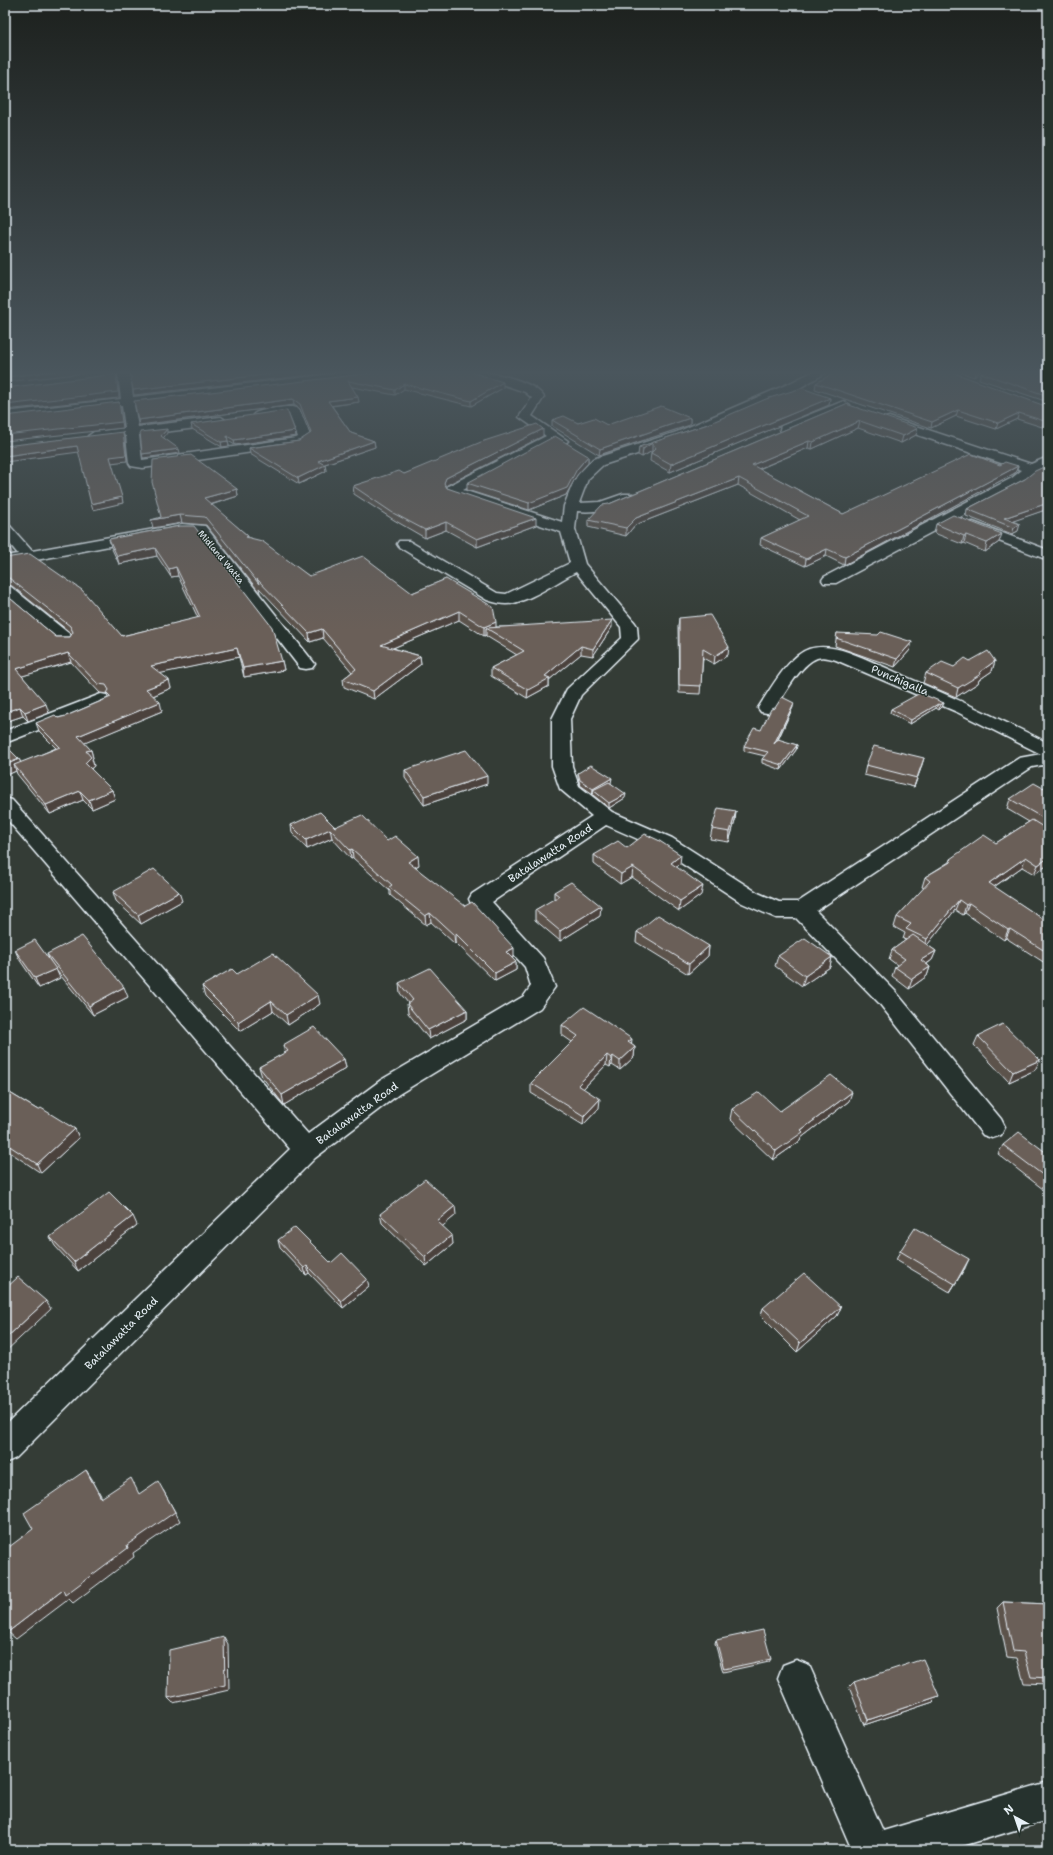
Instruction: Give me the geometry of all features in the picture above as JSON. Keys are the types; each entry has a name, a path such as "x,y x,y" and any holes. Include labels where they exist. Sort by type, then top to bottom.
{"street":[{"path":"135,458 136,463 151,463 188,458"},
{"path":"514,458 453,489 453,492 568,529"},
{"path":"597,458 592,459 582,478 571,506 568,529 578,565 629,626 630,639 574,693 561,719 562,766 570,789 605,817 665,843 750,898 776,910 802,910 1026,762 1048,758"},
{"path":"998,458 1032,469"},
{"path":"830,580 1017,480 1032,469 1048,461"},
{"path":"571,506 588,509 603,507 639,492"},
{"path":"950,516 1048,555"},
{"name":"Midland Watta","path":"5,561 182,528 200,529 294,646 306,664"},
{"path":"5,529 29,557"},
{"path":"404,544 493,597 507,599 578,565"},
{"path":"5,590 66,640"},
{"name":"Punchigalla","path":"767,708 800,662 814,653 828,653 842,656 963,708 1048,750"},
{"path":"5,737 101,699"},
{"path":"5,804 306,1150"},
{"name":"Batalawatta Road","path":"5,1447 306,1150 390,1087 532,1002 543,986 535,964 482,906 480,899 605,817"},
{"path":"802,910 886,997 992,1127"},
{"path":"796,1678 872,1850"},
{"path":"884,1850 1048,1801"}],"building":[{"path":"80,458 110,458 122,497 91,504"},
{"path":"171,458 194,458 237,489 204,498 248,536 246,537 262,541 309,576 363,556 412,593 446,579 493,607 496,622 484,627 459,611 381,645 420,656 373,691 343,679 356,669 322,629 309,633 257,579 259,584 205,517 180,515 151,520 161,517 152,482 153,460"},
{"path":"265,458 328,458 318,461 325,465 298,478"},
{"path":"444,458 486,458 446,478 444,483 447,488 536,518 477,539 446,522 425,530 393,513 353,486 399,471 404,474"},
{"path":"515,458 587,458 577,469 567,488 529,503 467,483"},
{"path":"659,458 686,458 671,464"},
{"path":"719,458 770,458 752,465 843,514 963,458 980,458 1000,465 1005,462 1018,466 845,557 827,549 806,559 761,538 808,516 739,478 636,518 626,528 588,520 602,505 609,504"},
{"path":"1048,465 1048,503 1004,518 1020,524 1014,528 967,509 1025,479 1035,471"},
{"path":"953,515 1002,534 987,543 966,535 964,536 936,524"},
{"path":"180,526 194,526 272,627 282,661 243,668 237,648 151,666 169,680 146,689 160,702 78,736 91,750 86,751 91,757 85,763 112,790 89,800 80,791 46,805 14,765 60,747 36,723 55,715 58,718 66,716 111,697 107,693 109,690 106,685 98,684 68,653 16,669 46,704 25,712 20,707 5,712 5,594 56,637 70,637 73,632 70,626 5,576 5,558 30,554 82,590 122,636 200,617 176,567 169,569 155,548 117,556 109,539"},
{"path":"5,540 9,545 5,546"},
{"path":"710,615 729,647 715,656 703,649 701,686 679,685 679,618"},
{"path":"612,620 593,649 581,646 545,676 550,678 528,690 491,668 524,651 486,628"},
{"path":"881,632 912,642 897,659 836,638 837,633 878,635"},
{"path":"988,651 995,661 980,672 981,674 958,688 926,673 942,662 954,667 965,658 970,661"},
{"path":"920,693 944,703 940,705 938,704 911,720 891,709"},
{"path":"782,697 794,703 774,744 778,739 797,745 782,765 762,759 768,752 744,746 754,728 761,730 771,709 775,708"},
{"path":"5,745 19,759 5,765"},
{"path":"874,746 924,758 917,778 866,765"},
{"path":"466,750 487,776 424,796 405,770"},
{"path":"591,765 612,778 593,789 580,780 578,773"},
{"path":"609,782 626,794 609,803 593,790"},
{"path":"1034,783 1043,788 1048,784 1048,821 1010,799"},
{"path":"718,808 736,811 730,832 712,829"},
{"path":"320,812 335,827 362,815 387,841 395,836 418,856 408,862 465,906 472,902 514,948 506,952 516,962 495,973 456,934 454,935 430,913 425,916 389,887 392,885 352,849 350,850 330,829 306,840 291,825"},
{"path":"1032,820 1048,830 1048,834 1045,836 1048,837 1048,858 1038,865 1026,857 989,883 1046,921 1048,920 1048,953 1010,929 1008,930 969,903 966,905 959,900 927,939 906,929 911,924 897,917 930,881 925,877 952,861 950,859 984,835 996,843"},
{"path":"645,834 658,840 681,855 671,863 703,886 680,901 633,867 621,874 594,855 618,841 627,848"},
{"path":"154,869 179,892 138,915 113,892"},
{"path":"571,882 601,906 560,931 535,910 559,896 554,892"},
{"path":"658,915 709,946 689,964 637,932"},
{"path":"913,935 936,951 921,960 930,967 912,979 895,967 905,959 892,950"},
{"path":"82,936 124,987 89,1006 47,954"},
{"path":"805,938 832,957 805,976 778,956"},
{"path":"35,940 56,969 35,978 15,950"},
{"path":"273,953 318,995 286,1015 271,1001 238,1022 202,986 232,969 237,974"},
{"path":"430,968 467,1010 428,1030 407,1004 413,1000 399,983"},
{"path":"584,1007 632,1039 628,1042 635,1047 620,1061 613,1056 611,1058 607,1055 578,1085 600,1099 584,1116 531,1083 578,1036 562,1025"},
{"path":"1003,1024 1040,1060 1013,1072 978,1036"},
{"path":"314,1027 344,1059 282,1095 259,1067 288,1051 283,1045"},
{"path":"831,1075 852,1092 801,1130 803,1132 776,1151 732,1109 759,1092 780,1111"},
{"path":"5,1090 38,1110 41,1108 75,1129 37,1164 5,1143"},
{"path":"1019,1132 1048,1154 1048,1179 1003,1145"},
{"path":"425,1179 455,1206 437,1221 452,1235 425,1257 380,1214"},
{"path":"109,1192 133,1216 74,1262 50,1237"},
{"path":"295,1227 331,1263 342,1253 367,1279 341,1301 307,1266 304,1268 278,1240"},
{"path":"915,1228 969,1259 955,1284 900,1251"},
{"path":"804,1273 841,1307 800,1343 763,1308"},
{"path":"18,1277 46,1301 5,1339 5,1289"},
{"path":"86,1470 101,1498 131,1478 139,1494 158,1481 175,1512 127,1545 128,1548 65,1595 63,1590 8,1632 5,1625 5,1550 33,1529 24,1513"},
{"path":"1003,1602 1048,1604 1048,1678 1031,1677 1024,1652 1013,1651"},
{"path":"763,1630 771,1659 724,1669 716,1640"},
{"path":"224,1637 225,1685 168,1698 169,1650"},
{"path":"923,1659 939,1696 868,1720 854,1682"}]}
